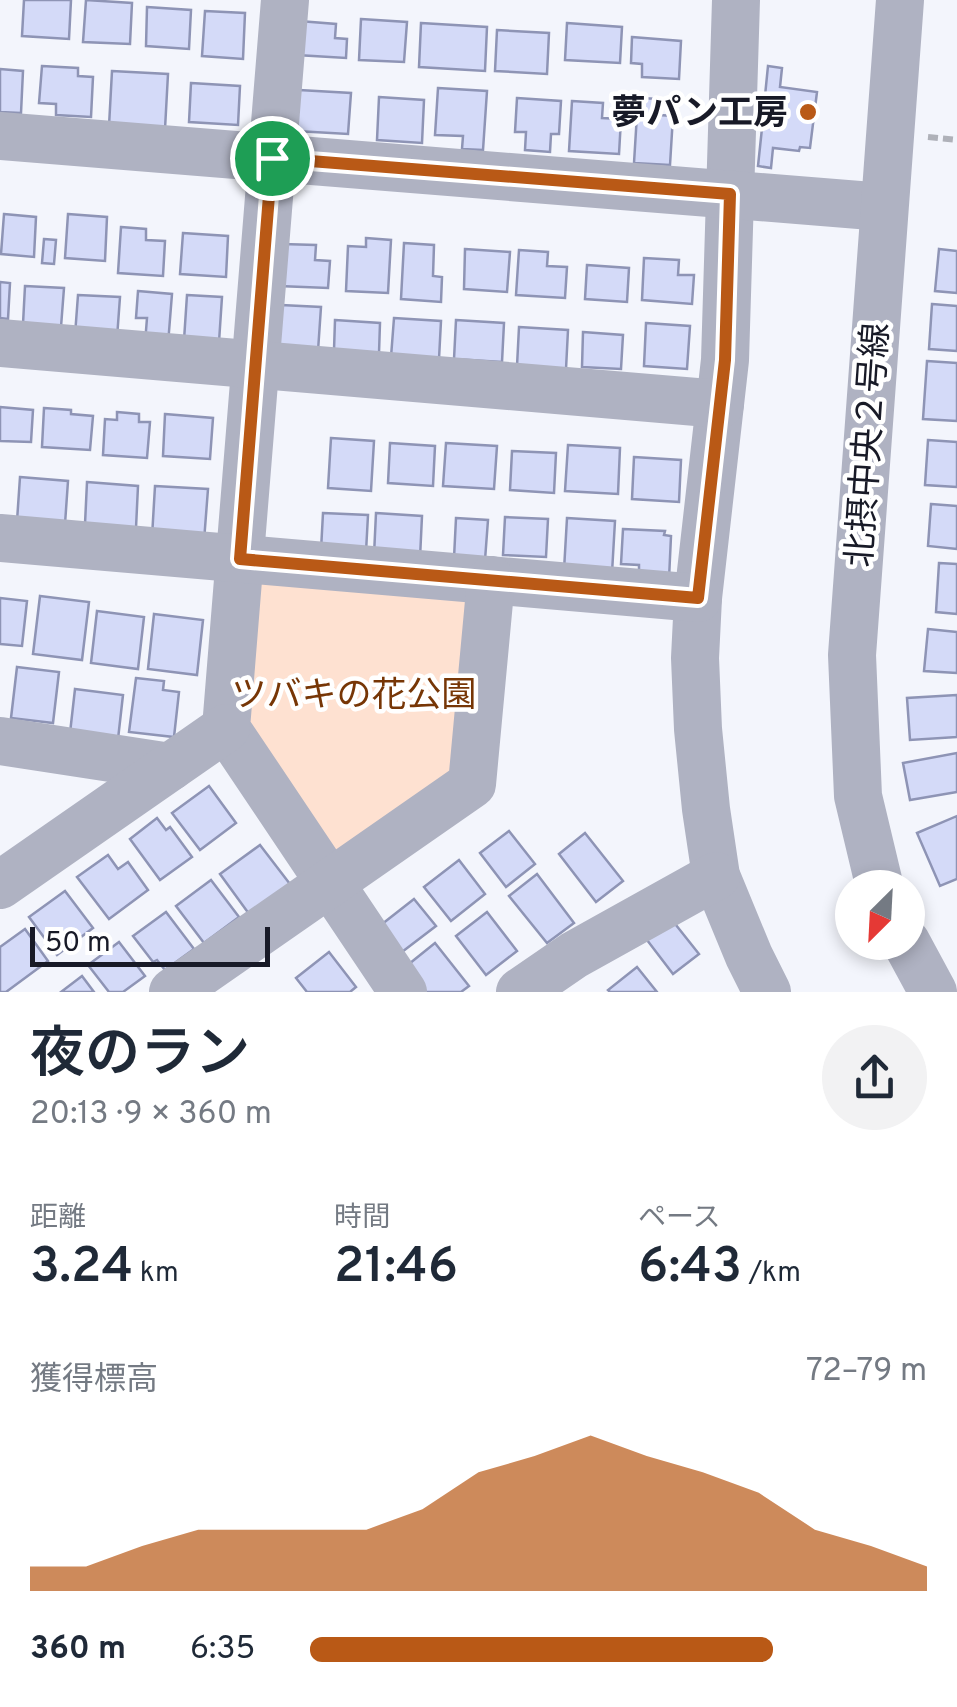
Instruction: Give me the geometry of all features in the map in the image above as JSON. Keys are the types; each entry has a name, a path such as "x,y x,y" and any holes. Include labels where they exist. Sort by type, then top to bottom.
{"street":[{"path":"285,0 226,728 403,992"},
{"path":"736,0 725,360 698,598 695,658 698,729 716,876 767,992"},
{"name":"北摂中央２号線","path":"876,870 858,796 852,655 900,0"},
{"path":"0,136 884,207"},
{"path":"0,343 720,404"},
{"path":"0,538 698,598"},
{"path":"173,992 472,784 490,580"},
{"path":"0,886 226,728"},
{"path":"0,740 170,767"},
{"path":"520,992 574,955 716,876"},
{"path":"915,960 932,992"}],"green space":[{"name":"ツバキの花公園","path":"239,559 491,580 472,784 329,883 226,728"}],"building":[{"path":"24,0 71,0 69,39 22,36"},
{"path":"86,0 132,3 130,44 83,42"},
{"path":"147,7 191,10 189,49 146,46"},
{"path":"205,11 245,13 243,59 202,56"},
{"path":"361,19 407,22 404,62 359,60"},
{"path":"299,21 336,24 335,38 347,39 346,58 297,55"},
{"path":"421,23 487,27 485,71 419,67"},
{"path":"567,23 622,27 620,63 565,60"},
{"path":"497,30 549,33 547,74 495,71"},
{"path":"632,37 681,41 679,79 642,77 642,64 631,63"},
{"path":"42,66 78,68 78,76 93,77 91,117 56,115 56,104 39,103"},
{"path":"768,66 782,68 780,87 817,92 810,148 773,148 771,168 758,166 765,100 774,101 775,97 765,96"},
{"path":"0,69 23,71 21,113 0,112"},
{"path":"112,71 168,74 165,129 109,126"},
{"path":"191,83 240,86 238,125 189,122"},
{"path":"438,88 487,91 483,150 462,149 463,136 435,135"},
{"path":"299,90 351,93 348,134 296,131"},
{"path":"379,97 424,100 422,143 377,140"},
{"path":"517,98 561,101 559,134 551,134 550,152 525,150 526,132 515,132"},
{"path":"638,98 661,99 660,115 673,116 670,165 634,163"},
{"path":"572,101 603,103 602,118 621,119 619,154 569,151"},
{"path":"4,214 36,217 34,257 1,254"},
{"path":"68,214 107,217 105,261 65,258"},
{"path":"121,227 146,229 146,240 165,241 163,276 118,273"},
{"path":"183,233 228,236 226,277 180,274"},
{"path":"366,238 391,240 388,293 346,291 348,246 366,247"},
{"path":"44,239 56,240 54,264 42,263"},
{"path":"404,243 434,245 433,276 442,277 441,302 401,299"},
{"path":"282,244 316,245 315,260 330,261 328,288 279,286"},
{"path":"465,249 510,252 507,292 464,289"},
{"path":"939,249 957,251 957,293 935,291"},
{"path":"519,250 548,252 547,266 567,267 565,298 516,295"},
{"path":"644,258 679,260 678,275 694,275 692,304 642,300"},
{"path":"587,265 629,268 627,302 585,299"},
{"path":"0,282 10,283 8,319 0,318"},
{"path":"25,286 64,288 61,327 23,324"},
{"path":"138,291 172,294 168,344 145,343 147,318 136,318"},
{"path":"78,295 120,297 117,338 75,335"},
{"path":"187,295 222,297 219,342 184,340"},
{"path":"932,304 957,306 957,351 929,349"},
{"path":"281,305 321,307 318,351 278,348"},
{"path":"394,318 441,321 439,359 391,357"},
{"path":"335,320 380,323 379,353 334,350"},
{"path":"456,320 504,323 502,362 454,359"},
{"path":"646,323 690,326 687,369 644,366"},
{"path":"519,327 568,330 566,369 517,366"},
{"path":"583,332 623,335 621,369 582,367"},
{"path":"927,361 957,363 957,421 923,419"},
{"path":"0,407 33,410 31,442 0,441"},
{"path":"44,408 93,416 90,450 42,447"},
{"path":"117,412 139,414 139,422 150,422 147,458 103,455 105,419 117,420"},
{"path":"165,414 213,418 210,459 163,456"},
{"path":"331,438 374,441 371,491 328,488"},
{"path":"928,440 957,442 957,487 925,485"},
{"path":"390,443 435,446 433,486 388,483"},
{"path":"446,443 497,446 494,489 443,486"},
{"path":"568,445 620,448 618,494 565,491"},
{"path":"512,451 556,453 554,493 510,490"},
{"path":"634,457 681,460 679,502 632,499"},
{"path":"20,477 68,481 65,524 17,521"},
{"path":"87,482 138,486 136,528 85,524"},
{"path":"155,486 208,489 204,541 152,537"},
{"path":"931,504 957,506 957,549 928,546"},
{"path":"323,513 368,515 366,552 321,550"},
{"path":"376,513 422,516 420,558 374,555"},
{"path":"505,517 548,519 546,557 503,555"},
{"path":"456,518 488,520 485,560 454,558"},
{"path":"567,518 615,521 612,573 564,570"},
{"path":"623,529 665,531 664,535 671,536 669,579 639,577 639,565 621,564"},
{"path":"939,563 957,564 957,614 936,612"},
{"path":"40,596 89,602 82,660 33,654"},
{"path":"0,598 27,601 22,646 0,644"},
{"path":"97,611 144,617 138,669 91,663"},
{"path":"154,614 203,620 197,675 148,669"},
{"path":"928,629 957,632 957,673 924,671"},
{"path":"17,667 59,672 53,723 11,718"},
{"path":"136,678 164,681 163,690 179,692 174,737 129,732"},
{"path":"75,689 123,695 118,739 70,733"},
{"path":"957,695 957,737 910,740 907,698"},
{"path":"957,753 957,792 910,800 903,763"},
{"path":"209,786 236,823 200,850 172,813"},
{"path":"957,816 957,879 940,886 917,833"},
{"path":"157,818 166,830 170,827 192,857 160,880 130,839"},
{"path":"509,831 535,864 506,887 480,853"},
{"path":"585,833 623,881 596,902 559,854"},
{"path":"260,845 293,888 252,918 220,874"},
{"path":"108,855 118,869 128,862 148,890 109,919 77,877"},
{"path":"459,860 485,894 451,921 424,887"},
{"path":"537,874 574,923 547,943 509,896"},
{"path":"211,880 239,917 204,943 176,906"},
{"path":"65,891 93,928 57,955 29,917"},
{"path":"414,899 436,926 398,955 377,928"},
{"path":"166,912 194,949 165,970 157,960 153,962 133,936"},
{"path":"487,912 517,951 486,975 456,936"},
{"path":"672,920 699,954 673,974 647,940"},
{"path":"25,929 48,961 6,992 0,992 0,947"},
{"path":"119,942 145,976 123,992 109,992 88,965"},
{"path":"435,943 469,986 461,992 423,992 404,968"},
{"path":"329,952 356,987 350,992 307,992 296,978"},
{"path":"637,967 657,992 608,990"},
{"path":"82,976 94,992 61,992"}],"place":[{"name":"夢パン工房","path":"808,112"}],"route":[{"path":"272,158 730,194 725,360 698,598 240,559 272,158"}]}
